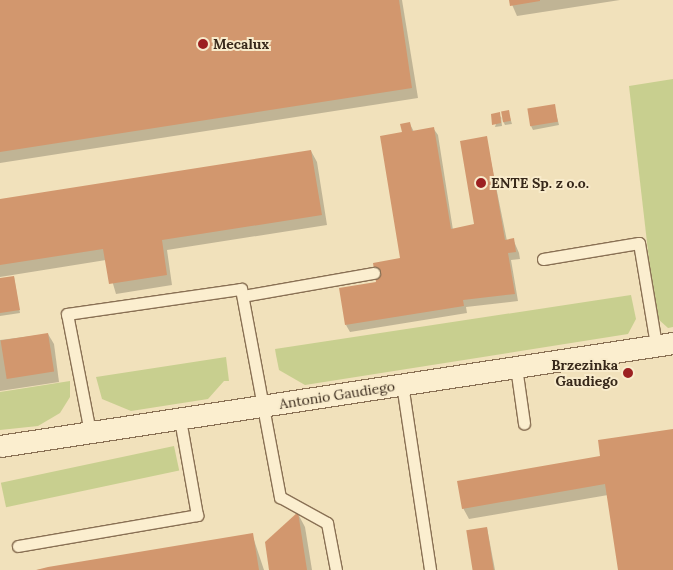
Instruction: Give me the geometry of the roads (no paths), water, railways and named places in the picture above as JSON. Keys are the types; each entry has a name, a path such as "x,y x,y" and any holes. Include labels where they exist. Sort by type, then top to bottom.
{"street":[{"name":"Antonio Gaudiego","path":"0,446 180,420 664,344"}],"lane":[{"path":"543,259 638,243 664,344"},
{"path":"243,296 374,273"},
{"path":"90,432 67,314 241,289 280,497 327,523 336,570"},
{"path":"516,367 524,423"},
{"path":"402,384 430,570"},
{"path":"18,546 197,515 180,420"}],"place":[{"name":"Mecalux","path":"203,44"},
{"name":"ENTE Sp. z o.o.","path":"481,183"},
{"name":"Brzezinka Gaudiego","path":"628,373"}]}
